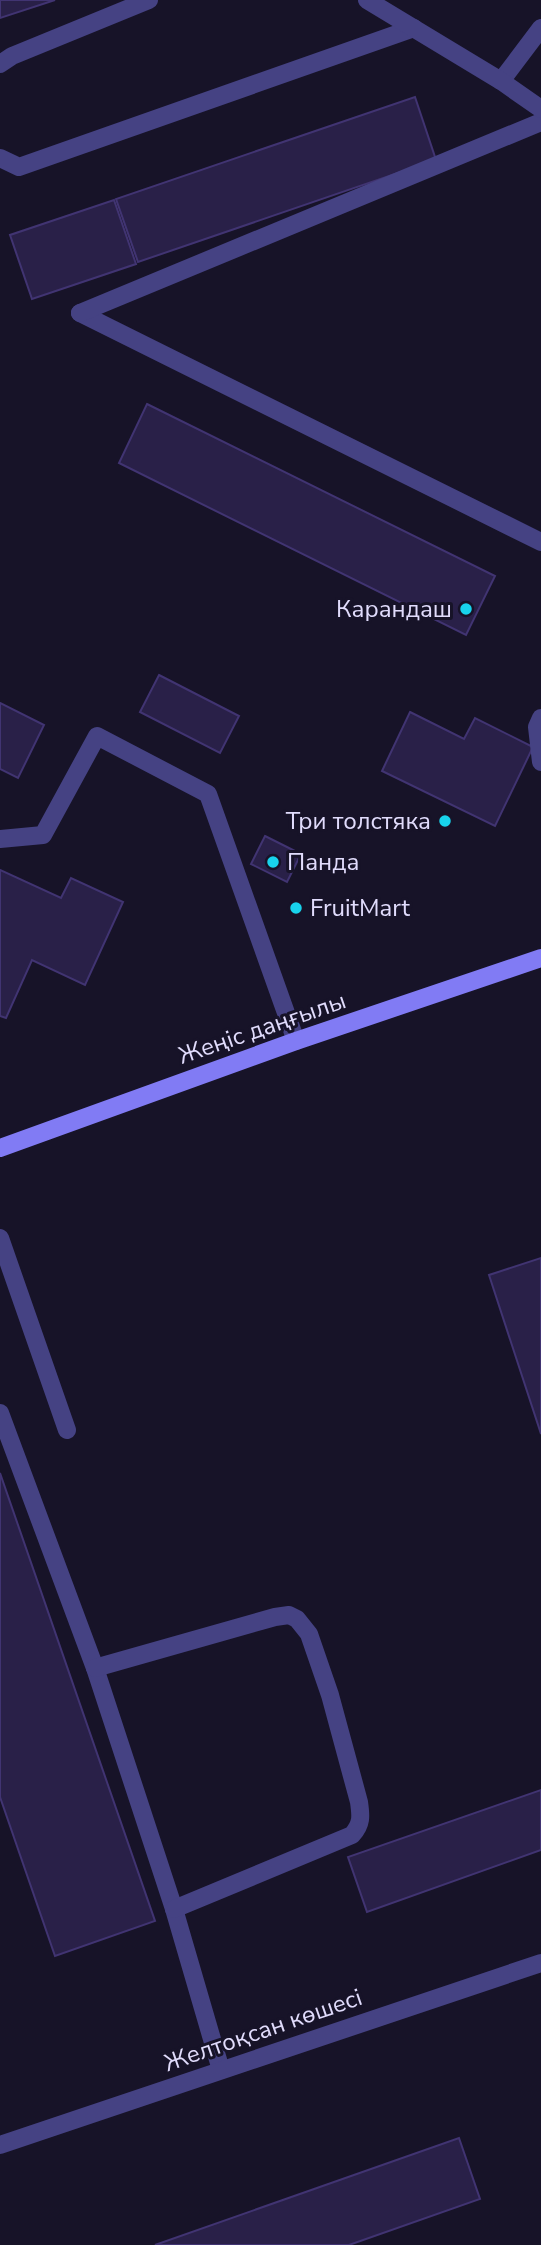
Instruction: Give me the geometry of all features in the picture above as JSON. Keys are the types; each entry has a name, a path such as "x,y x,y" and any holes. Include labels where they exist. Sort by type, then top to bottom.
{"main road":[{"name":"Жеңіс даңғылы","path":"0,1148 296,1041 541,958"}],"street":[{"path":"0,64 12,56 149,0"},
{"path":"367,0 501,81 541,109"},
{"path":"0,158 19,167 414,28"},
{"path":"501,81 541,28"},
{"path":"541,122 80,313 541,542"},
{"path":"541,719 537,727 541,762"},
{"path":"0,839 43,835 97,736 208,794 296,1041"},
{"path":"0,1238 66,1430"},
{"path":"0,1413 95,1668 174,1909 221,2070"},
{"path":"95,1668 289,1615 301,1622 309,1634 330,1695 359,1802 359,1828 352,1835 174,1909"},
{"name":"Желтоқсан көшесі","path":"0,2145 541,1963"}],"building":[{"path":"0,0 55,0 0,18"},
{"path":"415,97 436,160 138,262 116,199"},
{"path":"114,200 136,264 32,299 10,235"},
{"path":"147,404 495,576 466,635 119,463"},
{"path":"159,675 239,716 220,753 140,712"},
{"path":"0,703 44,725 18,778 0,769"},
{"path":"410,712 464,739 475,718 533,747 495,826 382,771"},
{"path":"265,836 301,854 287,882 251,864"},
{"path":"0,870 61,898 71,878 123,902 85,985 32,960 6,1018 0,1016"},
{"path":"541,1258 541,1434 489,1275"},
{"path":"0,1473 155,1921 55,1956 0,1797"},
{"path":"541,1790 541,1850 367,1912 348,1857"},
{"path":"459,2138 480,2199 349,2245 155,2245"}],"place":[{"name":"Карандаш","path":"466,609"},
{"name":"Три толстяка","path":"445,821"},
{"name":"Панда","path":"273,862"},
{"name":"FruitMart","path":"296,908"}]}
